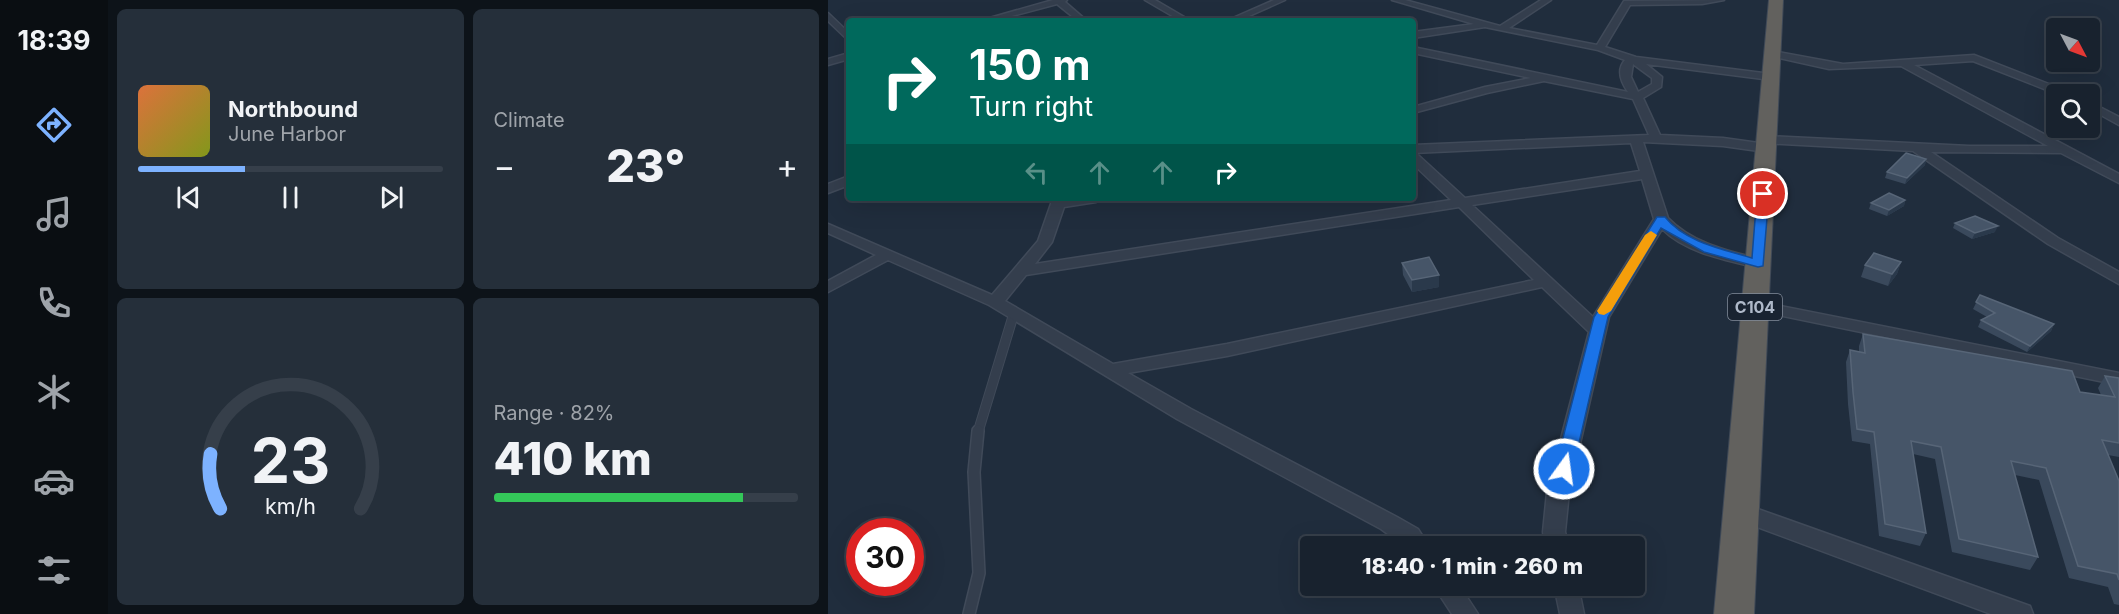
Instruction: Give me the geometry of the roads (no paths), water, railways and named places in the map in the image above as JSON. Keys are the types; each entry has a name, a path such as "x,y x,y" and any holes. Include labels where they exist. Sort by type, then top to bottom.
{"highway":[{"name":"C104","path":"1734,614 1776,0"}],"street":[{"path":"994,18 1059,0 1080,18"},
{"path":"1149,0 1181,18"},
{"path":"1237,18 1281,0"},
{"path":"1396,0 1501,29 1600,48 1634,60 1657,76 1657,85 1637,97 1416,51"},
{"path":"1501,29 1547,0"},
{"path":"1600,48 1628,2 1720,0"},
{"path":"828,16 846,35"},
{"path":"1416,35 1491,25"},
{"path":"828,62 846,57"},
{"path":"1656,138 1637,97 1626,83 1624,71 1627,63 1634,60 1834,67 1974,58 2046,86"},
{"path":"1902,63 2119,179"},
{"path":"1416,109 1485,90 1546,78"},
{"path":"2100,111 2119,122"},
{"path":"1416,149 1656,138 1969,150 2064,149"},
{"path":"1636,139 1661,219 1668,228 1700,246 1758,263"},
{"path":"1916,148 2053,241 2119,279"},
{"path":"1416,160 1598,330"},
{"path":"1021,271 1647,174"},
{"path":"828,189 846,181"},
{"path":"995,302 1045,242 1059,201"},
{"path":"1555,536 1558,492 1601,317 1661,219"},
{"path":"828,228 995,302 1184,414 1410,536"},
{"path":"828,286 888,254"},
{"path":"1111,370 1227,350 1545,282"},
{"path":"1755,306 2119,378"},
{"path":"1741,512 2021,614"},
{"path":"1453,596 1466,614"},
{"path":"1568,596 1572,614"}],"lane":[{"path":"969,614 979,575 975,491 977,429 983,417 1014,313"}]}
